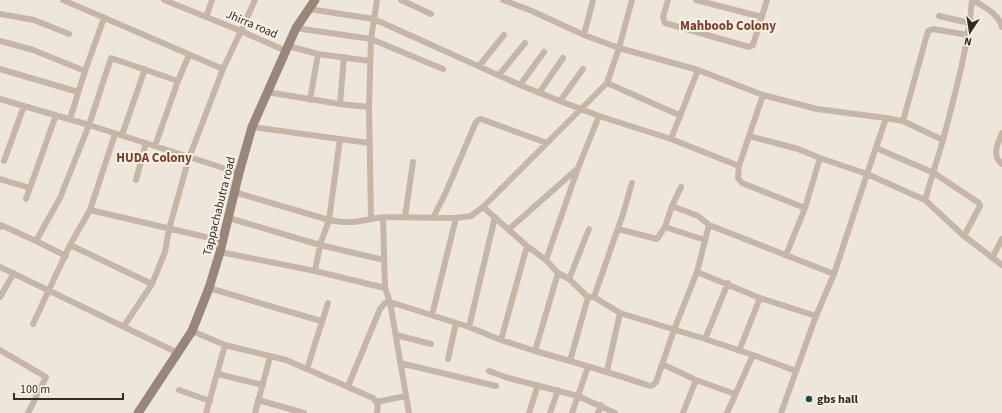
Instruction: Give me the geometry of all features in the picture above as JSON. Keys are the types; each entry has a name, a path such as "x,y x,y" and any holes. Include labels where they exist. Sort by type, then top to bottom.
{"main road":[{"name":"Tappachabutra road","path":"138,413 192,331 209,288 220,252 234,192 252,127 296,28 315,0"}],"street":[{"path":"63,0 223,69"},
{"name":"Jhirra road","path":"164,0 287,48 370,61"},
{"path":"206,17 212,0"},
{"path":"124,326 152,284 165,252 169,229 188,158 223,69 255,0"},
{"path":"371,219 369,143 370,61 371,39 377,0"},
{"path":"401,0 431,14"},
{"path":"584,35 592,0"},
{"path":"234,192 329,220 342,222 354,222 383,217 456,218 471,216 483,207 607,83 619,48 632,0"},
{"path":"668,0 663,17 665,23 749,47 753,45 767,0"},
{"path":"697,0 762,17"},
{"path":"925,200 943,140 965,51 972,0 994,14 1001,21 1002,27"},
{"path":"508,1 584,35 619,48 698,70 764,95 817,109 903,121 943,140"},
{"path":"309,9 374,19 539,93 598,116 671,139 740,166"},
{"path":"0,14 34,20 69,34"},
{"path":"939,16 970,23"},
{"path":"70,119 104,18"},
{"path":"296,28 371,39 443,69"},
{"path":"903,121 928,31 933,29 968,35"},
{"path":"479,66 504,35"},
{"path":"0,41 33,50 85,71"},
{"path":"499,75 525,43"},
{"path":"520,85 544,52"},
{"path":"310,100 318,54"},
{"path":"155,146 178,81 189,55"},
{"path":"340,104 344,57"},
{"path":"36,241 60,198 89,124 111,58 178,81"},
{"path":"539,93 563,58"},
{"path":"0,69 78,92"},
{"path":"33,324 70,245 90,210 118,134 145,69"},
{"path":"560,101 583,69"},
{"path":"671,139 698,70"},
{"path":"607,83 680,115"},
{"path":"267,92 310,100 369,107"},
{"path":"764,95 748,136 738,178 742,182 805,208"},
{"path":"0,99 89,124 188,158 239,173"},
{"path":"4,161 24,106"},
{"path":"26,199 56,115"},
{"path":"546,260 598,116"},
{"path":"781,413 816,316 834,274 886,118"},
{"path":"433,218 478,120 547,143"},
{"path":"252,127 369,143"},
{"path":"1002,133 996,153 996,159 1002,164"},
{"path":"748,136 798,149 867,174 925,200 964,236 1002,265"},
{"path":"315,271 320,245 329,220 340,139"},
{"path":"136,180 146,143"},
{"path":"876,148 934,173 979,203 980,206 964,236"},
{"path":"786,255 805,208 820,158"},
{"path":"405,217 413,162"},
{"path":"509,229 578,168"},
{"path":"0,179 30,188"},
{"path":"570,362 591,297 618,229 632,183"},
{"path":"618,229 657,239 659,238 681,187"},
{"path":"672,206 698,216 709,225 834,274"},
{"path":"483,207 527,246 546,260 558,273 569,279 591,297 620,313 705,339 796,371"},
{"path":"90,210 223,241"},
{"path":"383,217 385,288 390,302 409,413"},
{"path":"469,327 495,217"},
{"path":"229,218 320,245 384,260"},
{"path":"432,315 456,218"},
{"path":"0,227 1,225 66,256"},
{"path":"348,386 380,309 385,303 390,302 469,327 501,340 535,351 650,386 653,385 656,382 674,330 697,272 709,225"},
{"path":"665,227 705,240"},
{"path":"569,279 589,229"},
{"path":"992,258 1002,239"},
{"path":"70,245 152,284"},
{"path":"501,340 527,246"},
{"path":"220,252 315,271 385,288"},
{"path":"0,267 178,353"},
{"path":"697,272 760,298 816,316"},
{"path":"0,296 14,273"},
{"path":"535,351 558,273"},
{"path":"705,339 728,284"},
{"path":"209,288 321,321"},
{"path":"739,351 760,298"},
{"path":"307,369 321,321 328,303"},
{"path":"607,372 620,313"},
{"path":"448,358 456,323"},
{"path":"192,331 225,345 286,360 348,386 373,398 378,404 377,413"},
{"path":"396,336 431,344"},
{"path":"214,413 206,412 225,345"},
{"path":"0,350 46,377 28,413"},
{"path":"727,413 753,355"},
{"path":"255,413 270,357"},
{"path":"400,363 496,386"},
{"path":"662,364 696,380 735,394"},
{"path":"572,413 588,367"},
{"path":"489,371 508,378 578,396 601,405 615,413"},
{"path":"218,374 263,385"},
{"path":"683,413 696,380"},
{"path":"529,413 538,385"},
{"path":"179,390 210,401"},
{"path":"550,413 558,390"},
{"path":"376,402 406,396"},
{"path":"258,400 301,412"},
{"path":"598,413 601,405"}],"place":[{"name":"gbs hall","path":"809,399"}],"district":[{"name":"Mahboob Colony","path":"728,25"},
{"name":"HUDA Colony","path":"154,157"}]}
